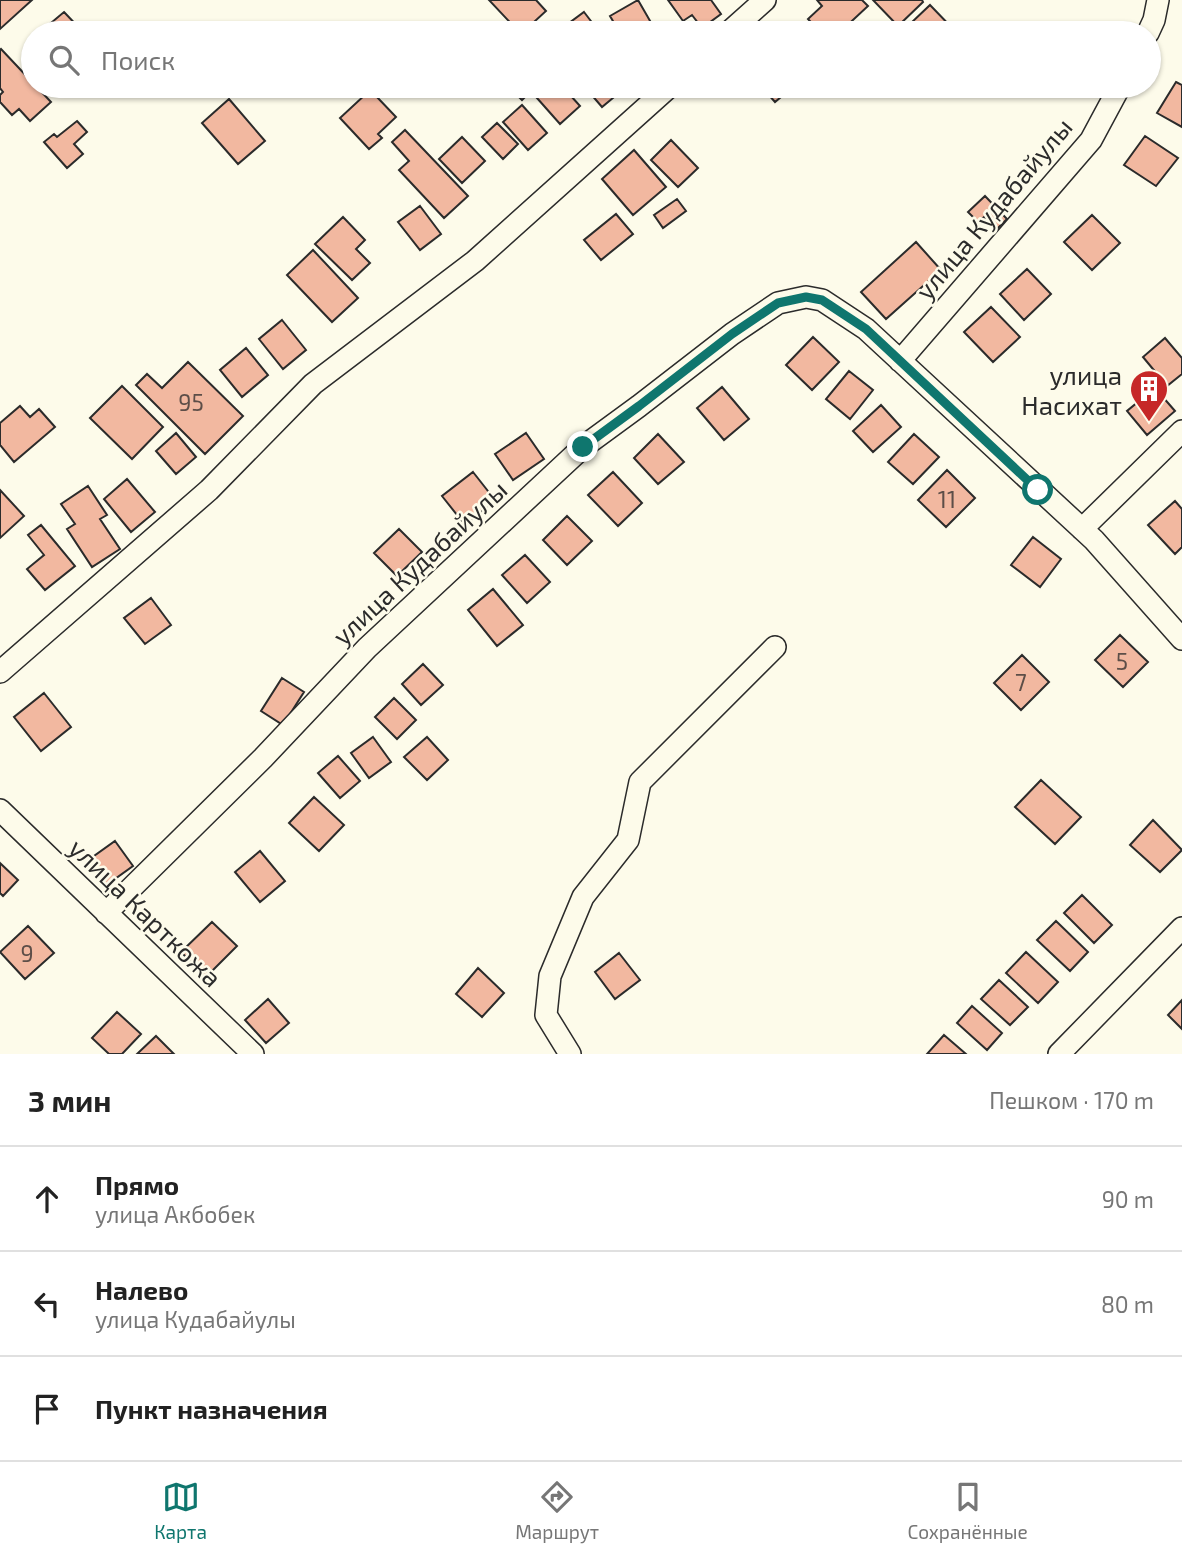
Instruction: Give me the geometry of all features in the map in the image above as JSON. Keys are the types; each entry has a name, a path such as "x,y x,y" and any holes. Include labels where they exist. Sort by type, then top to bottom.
{"street":[{"path":"741,21 765,0"},
{"path":"1154,21 1158,0"},
{"path":"0,672 209,490 313,384 475,261 657,98"},
{"name":"улица Кудабайулы","path":"106,913 263,758 367,648 583,447 732,334 778,303 806,297 822,300 866,329 900,361 1091,140 1114,98"},
{"path":"900,361 1094,540 1182,639"},
{"path":"1082,529 1182,431"},
{"path":"570,1054 546,1015 550,976 583,897 628,840 639,782 775,647"},
{"name":"улица Карткожа","path":"0,810 253,1054"},
{"path":"1059,1054 1182,928"}],"building":[{"path":"0,0 32,0 0,29"},
{"path":"489,0 536,0 546,11 535,21 509,21"},
{"path":"638,0 650,21 613,21 610,16"},
{"path":"668,0 711,0 721,14 712,21 697,21 692,15 683,21"},
{"path":"817,0 862,0 868,6 852,21 810,21 808,19 822,6"},
{"path":"873,0 922,0 903,21 893,21"},
{"path":"930,5 945,21 913,21"},
{"path":"64,12 73,21 53,21"},
{"path":"584,12 591,21 572,21"},
{"path":"0,50 21,70 21,98 47,98 51,102 30,121 19,109 12,115 0,102 3,92 0,88"},
{"path":"1176,82 1182,85 1182,127 1157,113"},
{"path":"362,98 378,98 396,117 378,134 382,138 369,149 340,118"},
{"path":"537,98 573,98 580,106 560,124"},
{"path":"594,98 613,98 602,107"},
{"path":"229,99 265,141 238,164 202,123"},
{"path":"522,105 547,133 528,150 503,122"},
{"path":"77,121 87,132 74,144 83,154 67,168 44,142 54,134 57,137"},
{"path":"497,123 518,144 503,159 482,137"},
{"path":"405,130 468,196 444,218 399,170 409,161 392,142"},
{"path":"1145,136 1178,158 1156,186 1124,165"},
{"path":"462,137 485,161 462,183 439,159"},
{"path":"671,140 698,168 678,187 651,160"},
{"path":"634,150 666,187 633,215 602,179"},
{"path":"985,196 1007,219 997,229 984,217 978,222 968,212"},
{"path":"677,199 686,211 663,228 654,215"},
{"path":"420,206 441,234 420,250 398,222"},
{"path":"616,214 633,234 601,260 584,240"},
{"path":"1092,215 1120,243 1092,270 1064,242"},
{"path":"343,217 365,240 356,249 370,263 352,280 315,244"},
{"path":"916,242 941,270 886,319 861,292"},
{"path":"313,250 358,298 332,322 287,275"},
{"path":"1027,269 1051,294 1024,320 1000,294"},
{"path":"991,307 1020,337 993,362 964,332"},
{"path":"282,320 306,350 283,369 259,339"},
{"path":"813,337 839,362 812,390 786,365"},
{"name":"улица Насихат","path":"1165,338 1182,358 1182,374 1167,386 1143,357"},
{"path":"246,348 268,375 242,397 220,370"},
{"path":"188,362 243,416 205,454 136,385 147,374 162,388"},
{"path":"849,371 873,390 850,419 826,399"},
{"path":"122,386 163,427 132,459 90,418"},
{"path":"722,387 749,419 724,440 697,408"},
{"name":"улица Насихат","path":"1155,388 1175,411 1147,435 1127,411"},
{"path":"881,405 901,427 873,452 853,431"},
{"path":"20,406 30,417 39,409 55,427 14,462 0,445 0,423"},
{"path":"176,433 196,457 176,474 156,451"},
{"path":"526,433 544,459 513,480 495,454"},
{"path":"658,434 684,462 658,484 634,458"},
{"path":"914,434 939,457 913,484 888,462"},
{"path":"947,470 975,498 946,527 918,500"},
{"path":"473,472 495,500 465,525 442,496"},
{"path":"613,472 642,503 618,526 588,495"},
{"path":"127,479 155,512 131,532 104,499"},
{"path":"88,486 107,515 100,519 120,549 92,567 67,529 75,524 61,504"},
{"path":"0,490 24,516 0,538"},
{"path":"1175,501 1182,509 1182,547 1175,554 1148,525"},
{"path":"567,516 592,541 567,565 543,540"},
{"path":"41,525 75,566 45,590 27,569 44,555 28,535"},
{"path":"399,529 422,552 397,576 374,553"},
{"path":"1033,537 1061,559 1040,587 1011,565"},
{"path":"525,555 550,582 527,603 502,575"},
{"path":"493,589 523,625 497,646 468,610"},
{"path":"151,598 171,625 145,644 124,618"},
{"path":"1120,635 1148,662 1123,687 1095,660"},
{"path":"1022,655 1049,682 1021,710 994,683"},
{"path":"423,664 443,685 421,705 402,684"},
{"path":"282,678 304,692 283,725 261,711"},
{"path":"44,693 71,727 41,751 14,717"},
{"path":"394,698 416,720 397,739 375,717"},
{"path":"373,737 391,762 369,778 351,753"},
{"path":"427,737 448,760 427,780 404,757"},
{"path":"338,756 360,781 340,798 318,773"},
{"path":"1041,780 1081,817 1055,844 1015,807"},
{"path":"314,797 344,825 319,851 289,823"},
{"path":"1153,820 1182,850 1160,872 1130,845"},
{"path":"115,841 133,866 105,886 87,861"},
{"path":"260,851 285,881 260,902 235,872"},
{"path":"0,863 18,880 3,896 0,893"},
{"path":"1082,895 1112,925 1094,943 1064,913"},
{"path":"1056,921 1088,952 1070,971 1037,940"},
{"path":"212,922 237,946 206,977 181,952"},
{"path":"28,926 54,953 25,979 0,952"},
{"path":"1026,952 1058,982 1038,1003 1006,973"},
{"path":"619,953 640,980 615,999 595,972"},
{"path":"478,968 504,993 482,1017 456,994"},
{"path":"999,980 1028,1007 1010,1025 981,999"},
{"path":"268,999 289,1023 266,1043 245,1020"},
{"path":"1182,1000 1182,1029 1168,1015"},
{"path":"972,1006 1002,1033 987,1050 957,1023"},
{"path":"117,1012 141,1034 122,1054 109,1054 92,1038"},
{"path":"944,1035 966,1054 927,1054"},
{"path":"156,1036 174,1054 137,1054"}],"place":[{"name":"улица Насихат","path":"1149,423"}],"route":[{"path":"583,447 732,334 778,303 806,297 822,300 866,329 1038,490"}]}
